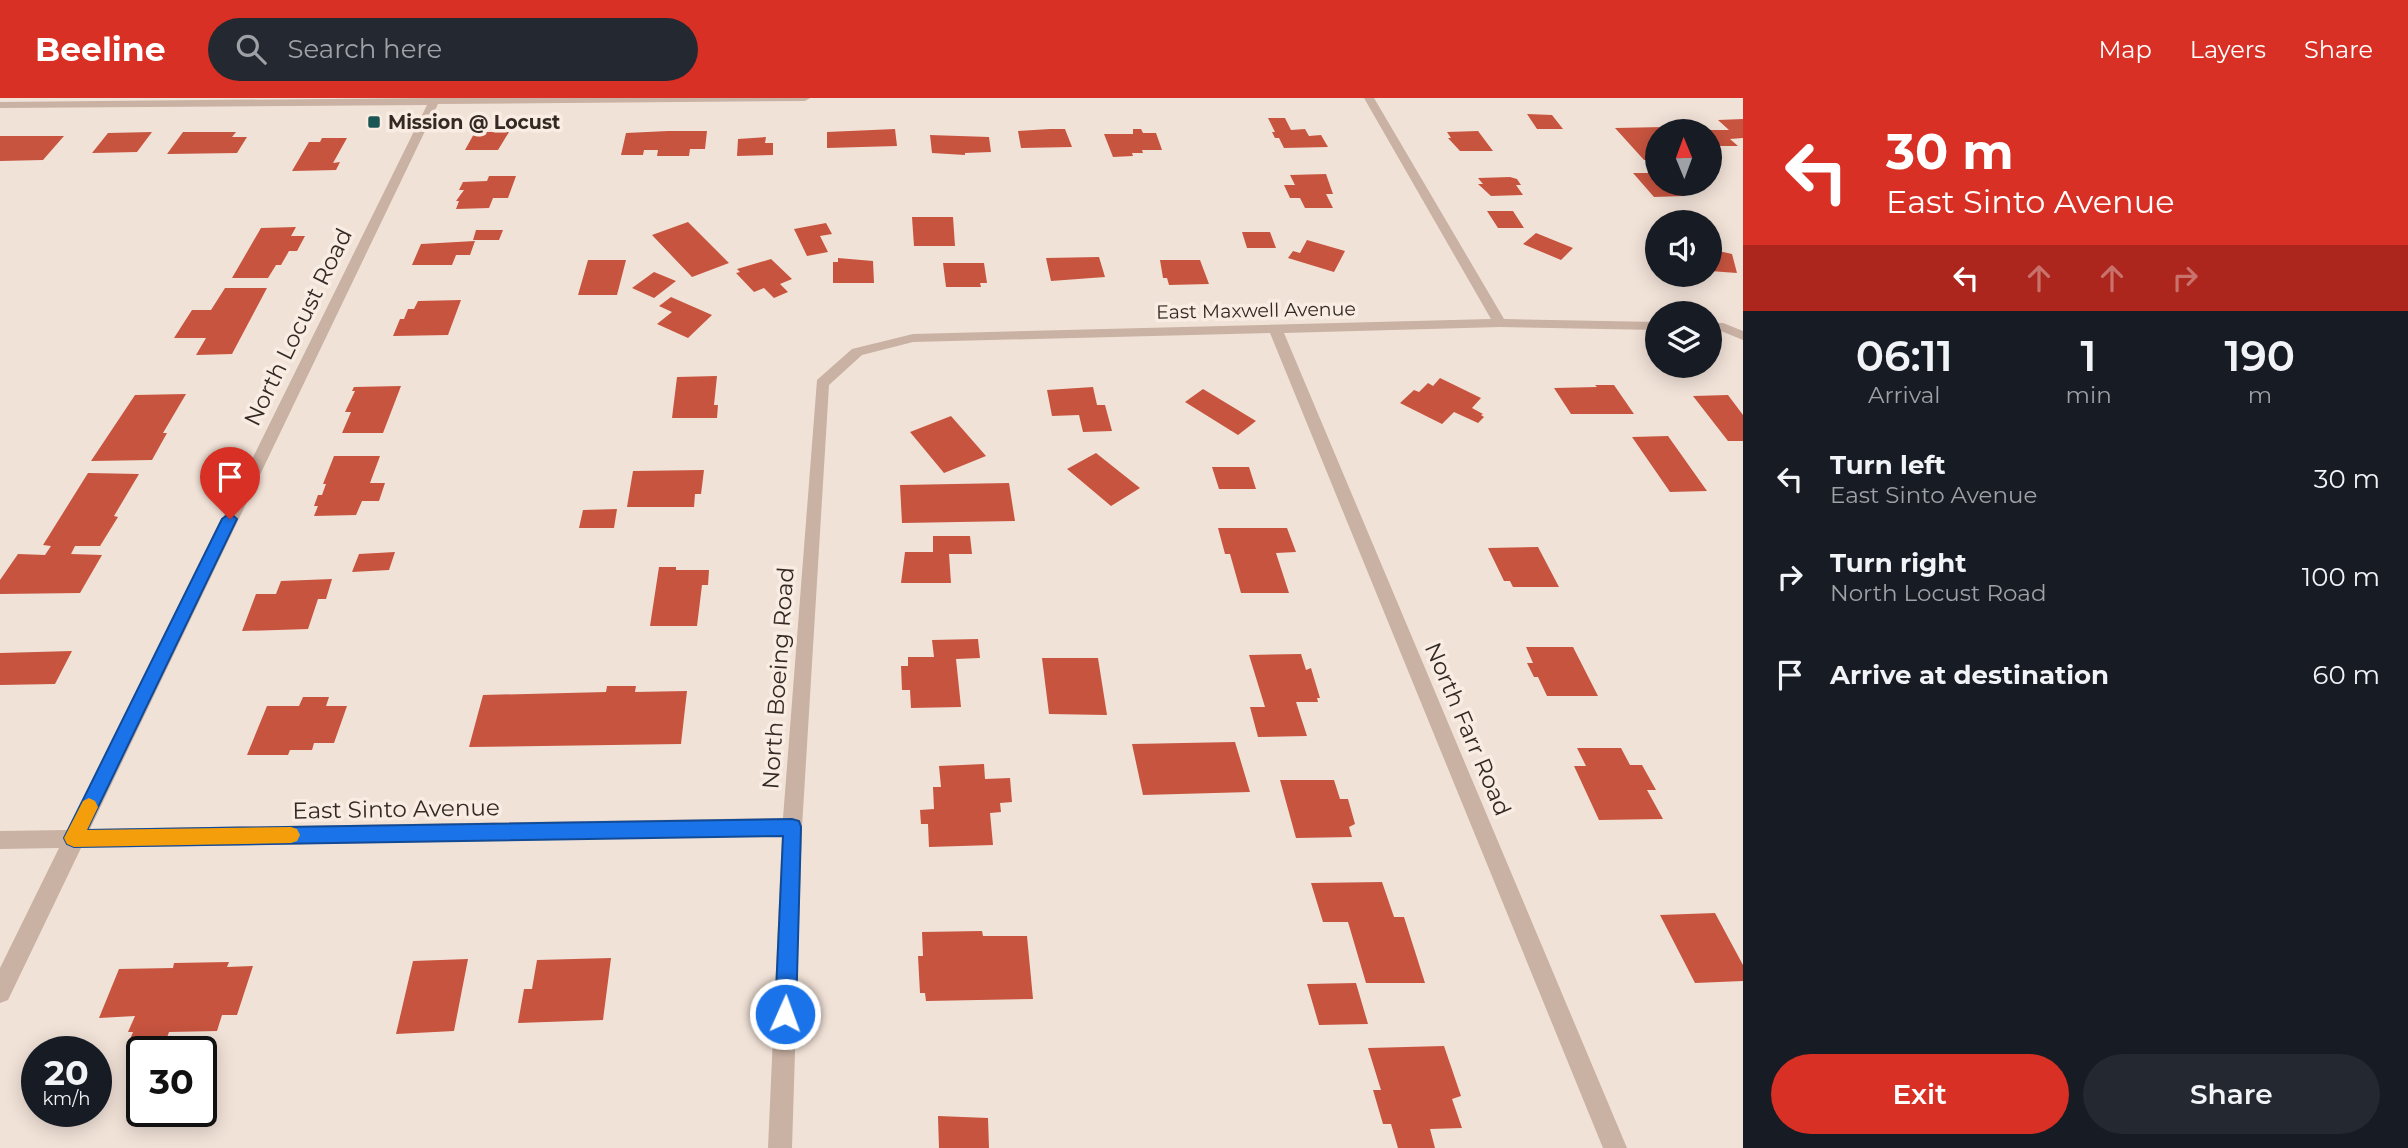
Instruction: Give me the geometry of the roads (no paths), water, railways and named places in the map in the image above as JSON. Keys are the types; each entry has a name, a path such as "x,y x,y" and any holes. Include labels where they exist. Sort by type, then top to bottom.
{"street":[{"path":"0,105 189,101 805,98"},
{"path":"1369,98 1500,323"},
{"name":"North Locust Road","path":"0,992 435,99"},
{"name":"East Maxwell Avenue","path":"857,352 913,338 1500,323 1645,326"},
{"path":"1722,327 1743,336"},
{"name":"North Farr Road","path":"1275,328 1615,1148"},
{"name":"North Boeing Road","path":"780,1148 792,827 822,383 857,352"},
{"name":"East Sinto Avenue","path":"0,840 792,827"}],"place":[{"name":"Mission @ Locust","path":"374,122"}]}
